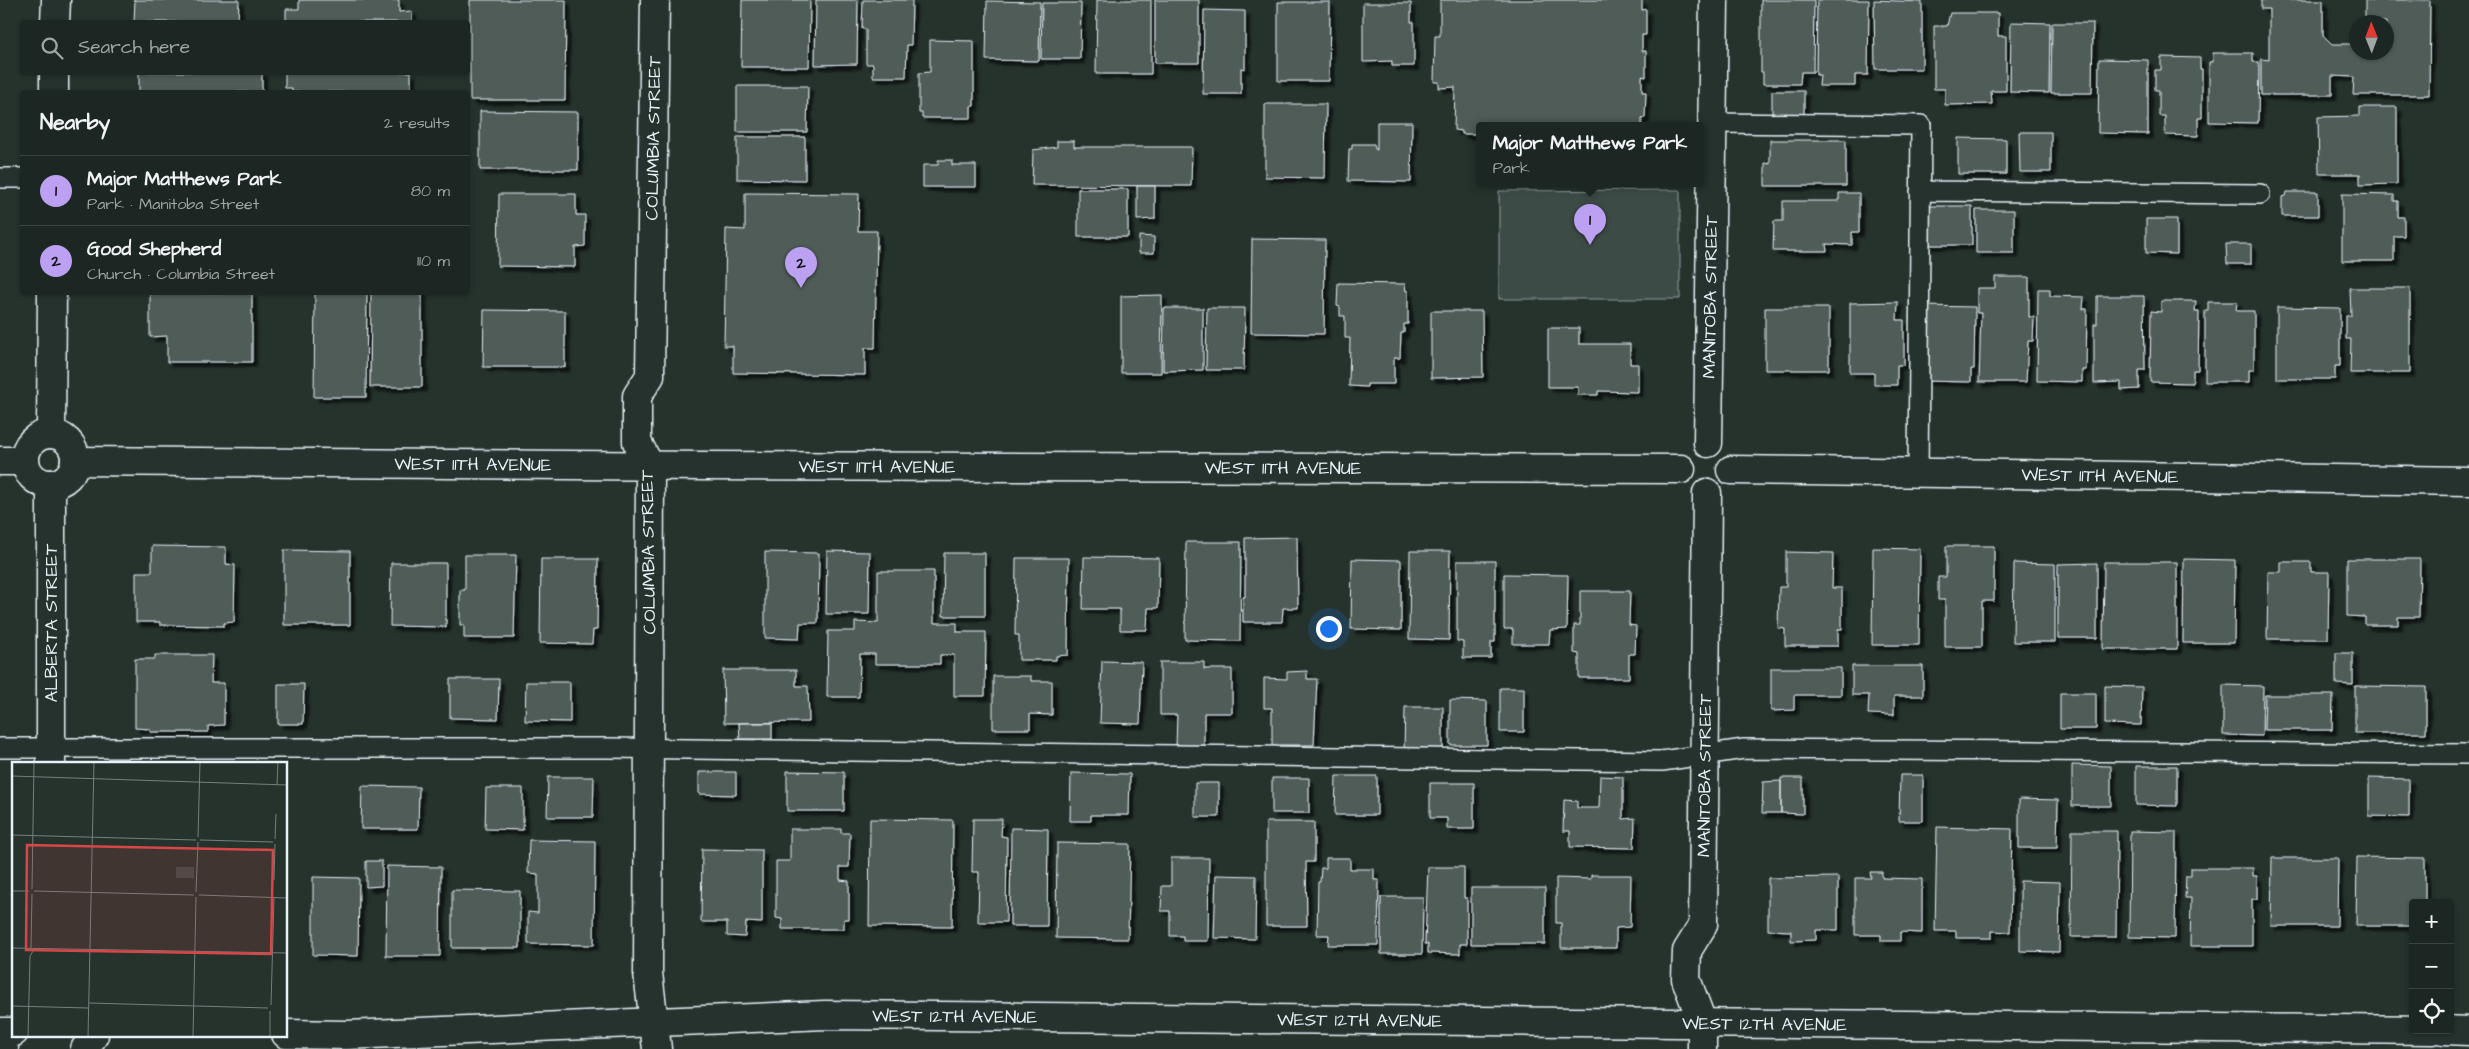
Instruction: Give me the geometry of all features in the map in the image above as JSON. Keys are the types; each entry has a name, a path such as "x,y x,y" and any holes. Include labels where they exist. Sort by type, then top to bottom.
{"street":[{"path":"55,20 56,0"},
{"name":"COLUMBIA STREET","path":"656,0 650,376 637,396 637,442 650,466 648,973 657,1049"},
{"name":"MANITOBA STREET","path":"1708,444 1714,0"},
{"path":"54,75 54,90"},
{"path":"51,434 52,295"},
{"path":"51,434 61,436 69,443 74,451 75,461 67,477 60,482 51,484 42,483 33,478 27,470 12,461 26,451 31,441 40,436 51,434"},
{"path":"1708,444 1717,446 1725,452 1730,460 1731,470 1723,486 1716,491 1698,492 1683,479 1682,459 1688,451 1697,445 1708,444"},
{"name":"WEST 11TH AVENUE","path":"75,461 650,466 1681,469"},
{"name":"WEST 11TH AVENUE","path":"1731,470 2469,481"},
{"name":"ALBERTA STREET","path":"51,484 51,755"},
{"name":"MANITOBA STREET","path":"1702,1049 1702,1022 1686,979 1687,951 1703,926 1707,493"},
{"name":"WEST 12TH AVENUE","path":"288,1034 346,1035 825,1015 2409,1030"},
{"path":"2454,1030 2469,1031"},
{"path":"85,1049 93,1036"},
{"path":"0,1042 4,1049"}],"lane":[{"path":"1712,123 1921,125 1918,474"},
{"path":"0,178 20,178"},
{"path":"1920,190 2260,194"},
{"path":"0,748 51,755 649,749 1662,761 1744,749 2469,754"}],"shaded area":[{"path":"1680,190 1680,299 1499,299 1499,191"}],"building":[{"path":"135,0 239,0 238,20 134,20"},
{"path":"299,0 399,0 399,12 412,11 412,20 286,20 286,9 299,9"},
{"path":"470,0 566,0 565,100 470,100"},
{"path":"742,0 810,0 809,67 741,67"},
{"path":"816,0 858,0 857,64 815,65"},
{"path":"863,0 912,0 911,45 907,45 906,77 873,77 873,64 866,64 866,29 862,29"},
{"path":"1097,0 1151,0 1151,74 1096,74"},
{"path":"1155,0 1199,0 1199,63 1155,63"},
{"path":"1440,0 1642,0 1642,10 1646,9 1646,35 1642,35 1642,51 1646,51 1646,77 1642,76 1642,92 1646,92 1645,118 1642,118 1642,122 1476,122 1476,134 1462,134 1462,131 1454,130 1455,87 1439,88 1439,82 1434,82 1435,36 1440,36"},
{"path":"1761,0 1814,0 1813,72 1801,72 1800,84 1763,84 1763,72 1761,72"},
{"path":"1817,0 1869,0 1868,75 1855,75 1855,86 1819,86 1820,75 1816,75"},
{"path":"1874,0 1922,2 1922,69 1875,69"},
{"path":"2261,0 2323,0 2323,35 2332,44 2349,44 2349,60 2394,60 2394,15 2365,15 2365,0 2430,0 2429,95 2353,95 2354,77 2332,76 2332,95 2261,95 2261,59 2269,60 2269,9 2261,9"},
{"path":"987,1 1040,2 1039,61 986,60"},
{"path":"1278,2 1330,2 1329,81 1278,81"},
{"path":"1042,3 1081,3 1080,59 1041,59"},
{"path":"1363,3 1411,3 1411,22 1414,22 1414,66 1392,66 1392,61 1363,62"},
{"path":"1204,10 1245,11 1245,69 1241,68 1241,94 1203,94"},
{"path":"1950,13 1998,13 1998,36 2006,36 2006,91 1991,91 1992,104 1945,105 1945,89 1934,89 1934,26 1947,26"},
{"path":"2011,22 2050,23 2049,93 2010,92"},
{"path":"2052,23 2093,23 2092,93 2051,93"},
{"path":"930,40 974,41 974,106 971,106 971,118 922,118 922,113 919,113 919,73 930,72"},
{"path":"2213,53 2253,53 2253,62 2259,62 2258,123 2209,122 2209,62 2213,62"},
{"path":"2161,57 2200,58 2200,69 2202,69 2202,118 2198,118 2198,136 2165,135 2165,116 2159,116 2159,90 2155,90 2155,70 2161,70"},
{"path":"2099,59 2148,60 2148,134 2098,133"},
{"path":"139,75 262,75 262,90 139,90"},
{"path":"285,75 411,75 411,90 292,90 292,88 285,88"},
{"path":"737,86 808,86 807,132 737,132"},
{"path":"1772,91 1804,91 1804,115 1772,115"},
{"path":"1265,104 1326,104 1325,178 1265,177"},
{"path":"2360,107 2397,107 2397,184 2360,185 2360,174 2319,174 2318,117 2360,116"},
{"path":"480,111 578,112 578,170 480,170"},
{"path":"1377,122 1412,122 1411,182 1348,181 1349,149 1352,149 1352,144 1374,144 1377,150"},
{"path":"2019,132 2051,132 2051,172 2020,172"},
{"path":"737,137 805,137 805,180 737,179"},
{"path":"1958,138 2006,139 2006,174 1958,174"},
{"path":"1770,140 1846,140 1846,186 1765,186 1765,163 1770,164"},
{"path":"1057,141 1074,141 1074,147 1192,147 1191,186 1032,185 1033,150 1057,147"},
{"path":"938,160 952,160 952,165 976,165 976,187 923,187 923,165 938,165"},
{"path":"1137,186 1155,186 1155,219 1137,220"},
{"path":"1078,189 1128,189 1128,237 1078,237"},
{"path":"2287,192 2318,192 2318,216 2282,216 2282,197 2286,196"},
{"path":"745,193 859,194 858,231 877,231 875,348 865,348 865,375 733,373 733,346 724,346 726,229 745,230"},
{"path":"1839,193 1859,193 1859,232 1852,232 1852,245 1826,244 1827,251 1773,251 1774,221 1783,221 1783,201 1839,201"},
{"path":"499,194 576,194 576,215 585,215 585,246 575,247 575,267 498,266"},
{"path":"2342,194 2394,195 2394,201 2398,201 2398,217 2404,217 2404,236 2394,236 2394,261 2342,261"},
{"path":"1926,206 1972,206 1972,245 1926,245"},
{"path":"1976,210 2014,210 2014,253 1976,253"},
{"path":"2146,219 2177,219 2177,254 2146,253"},
{"path":"1139,236 1154,237 1154,253 1139,253"},
{"path":"1252,239 1325,240 1324,334 1251,333"},
{"path":"2226,244 2251,244 2251,264 2227,264"},
{"path":"1995,277 2029,277 2029,317 2034,317 2033,341 2028,341 2026,382 1979,382 1981,313 1977,313 1977,288 1995,288"},
{"path":"1338,283 1405,284 1406,291 1408,291 1408,324 1404,324 1404,333 1401,333 1400,358 1394,358 1394,384 1367,384 1367,387 1349,386 1350,338 1345,338 1345,316 1340,316 1340,307 1337,306"},
{"path":"2350,288 2410,288 2410,373 2350,373 2351,339 2346,339 2346,316 2351,316"},
{"path":"2038,289 2050,289 2050,296 2084,297 2083,309 2087,309 2086,370 2082,370 2082,382 2037,381"},
{"path":"150,295 252,295 252,362 167,362 167,336 150,337"},
{"path":"315,295 367,295 366,397 314,397"},
{"path":"371,295 422,295 422,387 370,387"},
{"path":"1162,295 1161,373 1121,373 1121,296"},
{"path":"2097,296 2144,296 2145,370 2139,370 2139,389 2121,390 2121,382 2094,383 2094,324 2097,324"},
{"path":"2161,301 2196,301 2195,311 2199,311 2198,370 2193,370 2193,383 2150,382 2151,311 2161,312"},
{"path":"1898,302 1897,320 1904,320 1904,365 1897,365 1897,385 1874,385 1874,373 1850,373 1850,303"},
{"path":"2208,302 2237,302 2236,311 2254,311 2254,370 2249,370 2249,382 2205,382 2205,311 2208,311"},
{"path":"1922,306 1975,307 1974,369 1971,369 1971,382 1921,381"},
{"path":"2277,307 2340,308 2340,366 2335,366 2335,379 2277,379"},
{"path":"1164,308 1203,308 1203,370 1163,371"},
{"path":"1207,308 1245,308 1244,370 1206,370"},
{"path":"1765,308 1829,308 1829,370 1765,370"},
{"path":"484,310 565,311 565,367 483,367"},
{"path":"1431,311 1482,311 1483,377 1431,378"},
{"path":"1548,328 1579,328 1579,344 1630,344 1630,364 1638,364 1638,392 1598,391 1598,395 1578,395 1578,387 1548,387"},
{"path":"1297,537 1298,608 1283,608 1282,622 1243,622 1245,538"},
{"path":"1186,542 1241,542 1240,641 1185,640"},
{"path":"152,546 226,547 226,564 235,565 234,622 224,623 224,626 160,625 160,622 136,622 136,572 152,572"},
{"path":"1946,546 1994,546 1994,601 1982,601 1982,647 1945,647 1945,600 1938,600 1938,577 1946,577"},
{"path":"1873,548 1920,549 1919,645 1872,645"},
{"path":"284,550 350,551 350,625 284,625"},
{"path":"827,551 870,552 869,614 826,614"},
{"path":"1410,551 1450,551 1449,640 1409,639"},
{"path":"765,552 819,553 818,623 800,623 799,639 765,638"},
{"path":"1786,552 1833,553 1832,588 1842,588 1842,629 1838,629 1838,646 1785,646 1785,629 1778,628 1779,587 1786,587"},
{"path":"944,553 985,553 985,616 943,616"},
{"path":"465,555 516,555 514,638 464,638 464,625 460,625 460,590 465,590"},
{"path":"1084,557 1159,558 1158,608 1148,608 1147,630 1120,630 1120,609 1083,609"},
{"path":"1016,558 1069,558 1068,655 1056,656 1056,660 1019,660 1019,635 1015,635"},
{"path":"541,559 598,559 597,630 593,630 592,644 540,643"},
{"path":"1352,559 1401,560 1401,630 1351,629"},
{"path":"2184,559 2235,560 2234,643 2183,643"},
{"path":"2347,559 2420,559 2419,617 2398,617 2398,625 2365,625 2365,617 2347,616"},
{"path":"1457,561 1495,561 1495,642 1491,642 1491,658 1463,658 1463,642 1457,641"},
{"path":"2104,562 2177,562 2177,649 2103,649"},
{"path":"2281,562 2311,562 2311,572 2329,572 2328,639 2267,639 2268,572 2281,572"},
{"path":"391,563 446,563 446,627 390,626"},
{"path":"2014,563 2055,564 2055,642 2013,642"},
{"path":"2097,563 2097,638 2058,638 2058,564"},
{"path":"878,571 934,571 934,623 957,623 957,632 986,632 985,696 954,696 954,655 940,655 940,664 875,664 875,654 860,654 859,697 827,697 828,631 855,631 855,622 878,623"},
{"path":"1504,574 1568,575 1567,629 1550,630 1549,644 1513,644 1513,629 1504,629"},
{"path":"1580,591 1630,591 1629,625 1636,626 1635,654 1629,654 1629,678 1579,678 1579,654 1574,653 1574,625 1580,625"},
{"path":"2336,653 2353,653 2353,685 2336,684"},
{"path":"155,655 212,655 211,683 224,683 224,725 208,726 208,732 150,732 150,729 135,728 135,659 155,659"},
{"path":"1102,661 1142,662 1140,724 1100,723"},
{"path":"1160,662 1204,662 1204,669 1232,669 1232,713 1204,713 1204,746 1176,746 1177,715 1160,715"},
{"path":"1852,666 1923,666 1923,696 1894,696 1894,715 1868,714 1869,695 1852,695"},
{"path":"1771,668 1841,668 1841,695 1794,695 1794,710 1771,711"},
{"path":"723,670 796,670 796,686 808,686 809,722 724,723"},
{"path":"1307,671 1307,679 1317,679 1314,745 1272,745 1272,708 1264,708 1264,678 1287,679 1287,672"},
{"path":"993,676 1031,676 1031,681 1052,681 1052,715 1030,714 1030,729 993,729"},
{"path":"450,679 499,679 498,719 450,718"},
{"path":"526,682 570,682 570,722 525,721"},
{"path":"278,684 304,684 303,724 278,724"},
{"path":"2223,685 2263,686 2262,736 2223,735"},
{"path":"2105,686 2142,687 2141,725 2105,724"},
{"path":"2355,686 2426,687 2426,733 2355,733"},
{"path":"1500,688 1524,688 1524,732 1500,732"},
{"path":"2060,693 2096,693 2096,729 2060,729"},
{"path":"2265,695 2333,695 2332,730 2264,730"},
{"path":"1450,700 1487,701 1487,745 1450,745"},
{"path":"1405,707 1443,707 1443,752 1404,752"},
{"path":"739,723 772,723 772,739 740,739"},
{"path":"2072,765 2111,766 2111,806 2072,806"},
{"path":"2136,766 2177,766 2177,806 2136,805"},
{"path":"787,771 844,772 844,811 787,811"},
{"path":"699,772 736,772 736,795 699,794"},
{"path":"1071,773 1130,774 1129,815 1091,815 1091,821 1070,821"},
{"path":"1900,775 1923,775 1923,821 1899,821"},
{"path":"1336,776 1377,776 1377,815 1335,815"},
{"path":"1600,776 1623,777 1623,819 1635,818 1634,848 1570,847 1570,831 1563,831 1564,800 1577,801 1577,808 1599,808"},
{"path":"548,777 594,777 593,817 547,817"},
{"path":"1272,778 1309,778 1309,813 1272,813"},
{"path":"1781,778 1803,778 1803,814 1781,813"},
{"path":"2369,778 2409,779 2409,817 2369,816"},
{"path":"1781,781 1781,813 1762,813 1763,782"},
{"path":"1195,783 1219,783 1219,817 1195,817"},
{"path":"1430,783 1474,783 1474,829 1447,829 1447,818 1430,818"},
{"path":"362,786 419,787 418,829 361,829"},
{"path":"486,788 523,788 523,830 485,829"},
{"path":"2019,799 2058,800 2057,848 2019,848"},
{"path":"870,819 953,820 952,927 869,926"},
{"path":"973,819 1002,819 1001,836 1007,837 1006,922 978,922 979,872 972,872"},
{"path":"1266,822 1314,822 1314,862 1306,862 1307,926 1266,926"},
{"path":"1937,827 2012,829 2010,932 1992,931 1992,938 1956,938 1956,931 1935,931"},
{"path":"1011,828 1048,829 1047,926 1010,926"},
{"path":"790,829 841,829 841,833 850,833 849,867 840,867 840,880 849,881 849,919 844,919 844,929 782,929 782,919 776,918 776,861 790,861"},
{"path":"2072,831 2117,831 2116,937 2071,937"},
{"path":"2130,831 2176,832 2175,938 2129,937"},
{"path":"529,840 595,841 594,945 528,944 528,912 538,913 538,874 528,873"},
{"path":"1057,843 1130,844 1128,939 1056,938"},
{"path":"702,849 762,850 762,923 746,922 745,937 727,936 727,922 701,922"},
{"path":"2357,857 2425,858 2425,899 2409,899 2409,926 2356,926"},
{"path":"1171,858 1209,858 1208,941 1183,941 1183,936 1170,936 1170,911 1161,911 1162,886 1171,886"},
{"path":"1326,858 1350,858 1350,869 1374,869 1374,880 1379,880 1378,945 1328,945 1329,935 1317,935 1318,882 1320,882 1321,868 1326,868"},
{"path":"2272,858 2338,858 2337,926 2271,926"},
{"path":"366,861 382,861 382,886 366,887"},
{"path":"387,866 441,867 440,956 386,956"},
{"path":"1428,867 1464,867 1464,898 1467,898 1467,944 1460,944 1460,954 1428,953 1428,944 1425,944"},
{"path":"2191,868 2253,868 2253,876 2257,876 2257,899 2252,899 2252,946 2190,946 2191,898 2185,898 2186,876 2191,876"},
{"path":"1870,872 1882,872 1882,878 1922,879 1922,933 1900,932 1900,941 1881,941 1881,935 1855,935 1855,878 1871,878"},
{"path":"1216,875 1256,876 1255,939 1214,938"},
{"path":"1591,875 1631,875 1630,927 1616,928 1616,948 1561,948 1561,923 1556,923 1556,878 1591,879"},
{"path":"313,877 359,878 358,956 313,955"},
{"path":"1838,877 1838,930 1816,930 1816,940 1791,941 1791,931 1768,930 1768,878"},
{"path":"2020,881 2060,882 2059,952 2020,951"},
{"path":"1471,888 1545,888 1545,944 1471,944"},
{"path":"452,890 520,891 520,948 452,948"},
{"path":"1381,897 1423,897 1422,954 1381,954"}],"place":[{"name":"Major Matthews Park","path":"1590,245"},
{"name":"Good Shepherd","path":"801,288"}]}
